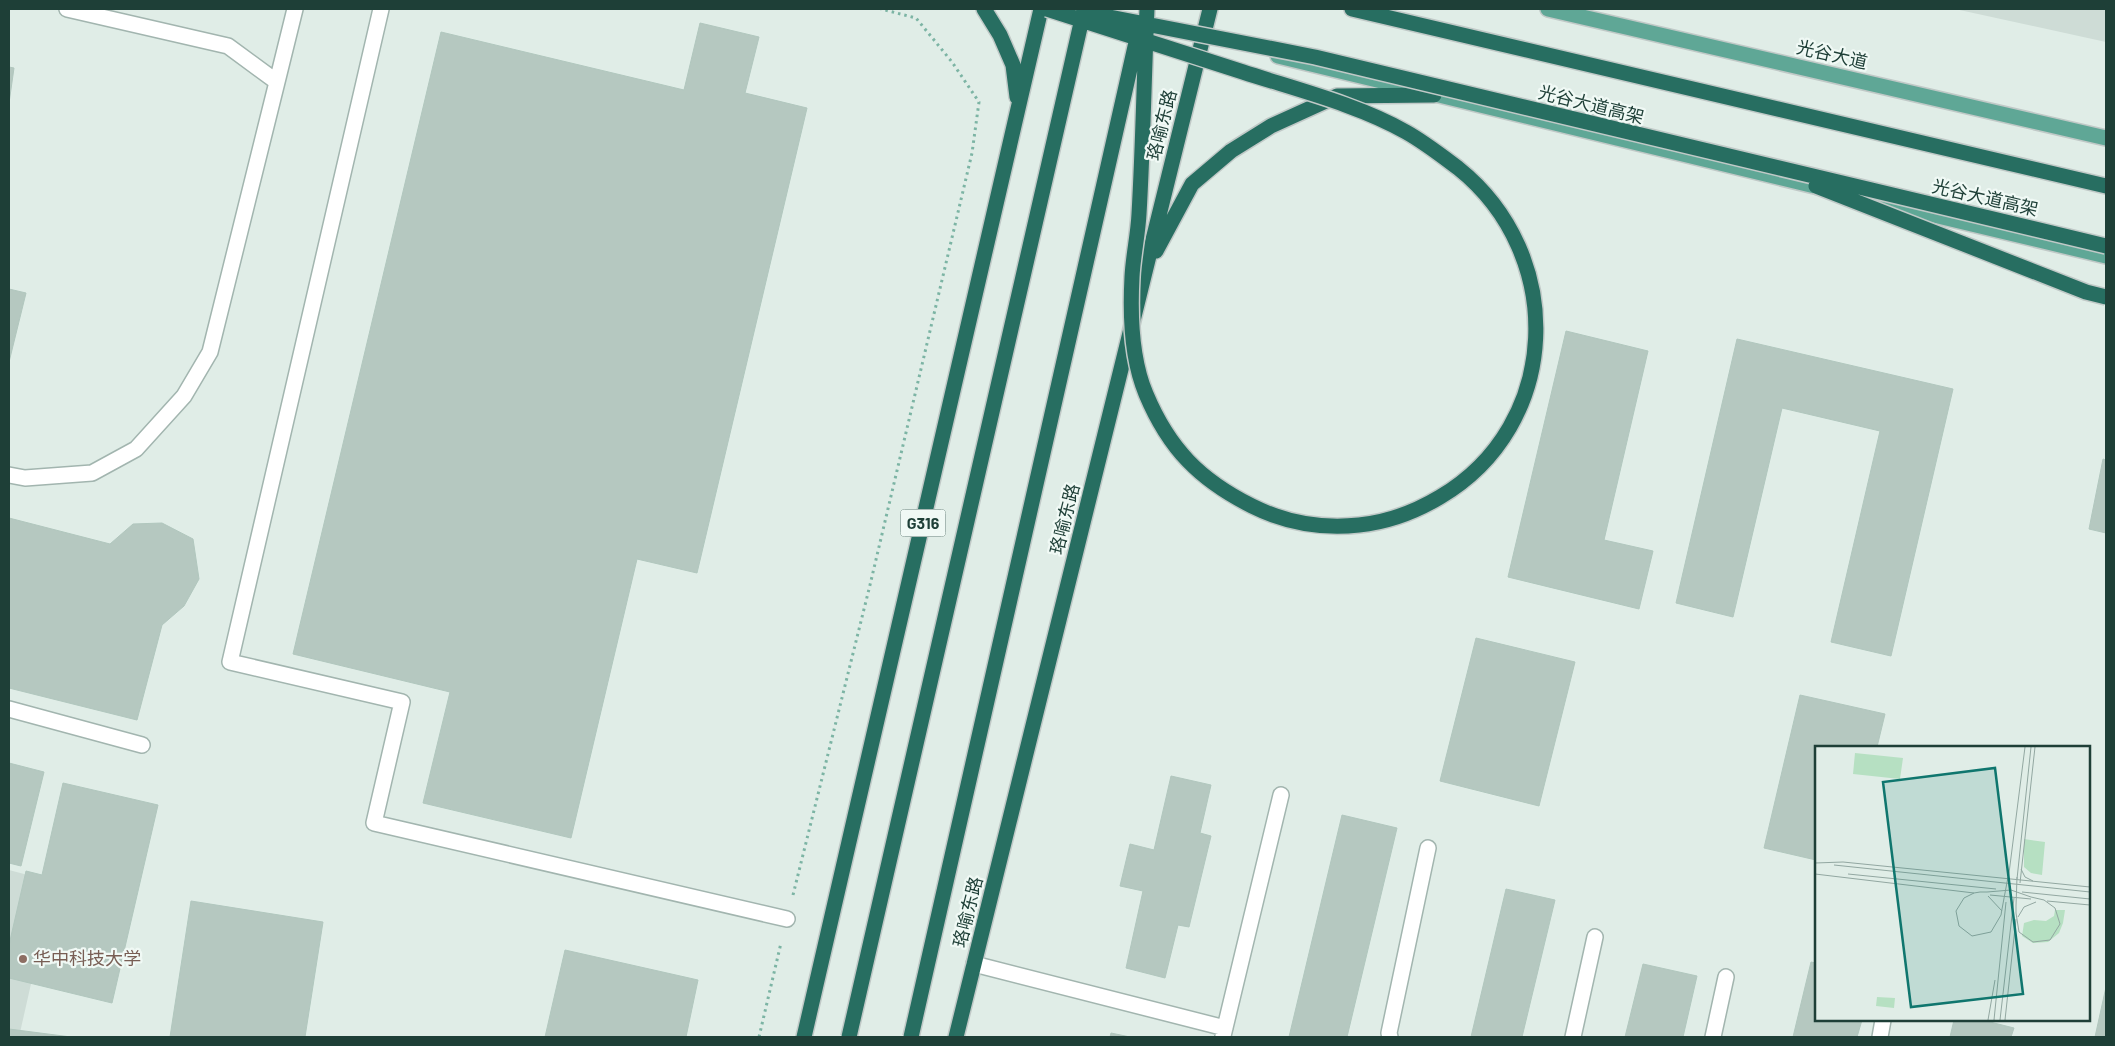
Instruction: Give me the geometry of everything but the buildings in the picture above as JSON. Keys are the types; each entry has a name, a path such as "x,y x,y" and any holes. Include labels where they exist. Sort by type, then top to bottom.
{"highway":[{"path":"984,9 1000,35 1013,65 1019,109"},
{"name":"G316","path":"804,1037 1041,9"},
{"path":"1047,9 1131,36 1140,39 1149,42 1158,45 1307,93 1367,114 1407,132 1460,170 1483,191 1506,220 1526,261 1536,302 1536,350 1524,398 1506,434 1482,465 1453,489 1416,511 1377,523 1332,528 1277,518 1226,493 1186,461 1162,428 1144,390 1133,338 1132,278 1139,217 1146,48 1146,38 1146,29 1147,9"},
{"name":"光谷大道高架","path":"1066,9 1315,57 2106,246"},
{"path":"849,1037 1084,9"},
{"path":"911,1037 1143,9"},
{"name":"珞喻东路","path":"956,1037 1210,9"},
{"path":"1352,9 2106,186"},
{"path":"1146,270 1192,184 1231,151 1271,126 1337,96 1434,95"},
{"path":"1765,166 2086,292 2106,297"}],"main road":[{"name":"光谷大道","path":"1548,9 2106,138"},
{"path":"1121,19 2106,256"}],"street":[{"path":"67,9 228,46 277,82"},
{"path":"9,475 25,478 92,472 136,449 184,396 210,352 295,9"},
{"path":"380,9 230,662 402,702 374,823 787,918"},
{"path":"9,709 142,745"},
{"path":"974,964 1224,1033 1281,795"},
{"path":"1390,1037 1389,1033 1428,848"},
{"path":"1573,1037 1595,938"},
{"path":"1713,1037 1726,977"},
{"path":"1880,1037 1884,1021"}],"path":[{"path":"759,1037 870,585 972,154 979,102 952,62 916,18 881,9"}],"shaded area":[{"path":"1955,9 2106,9 2106,42"},
{"name":"华中科技大学","path":"9,870 54,882 19,1037 9,1037"}],"place":[{"name":"华中科技大学","path":"23,959"}]}
